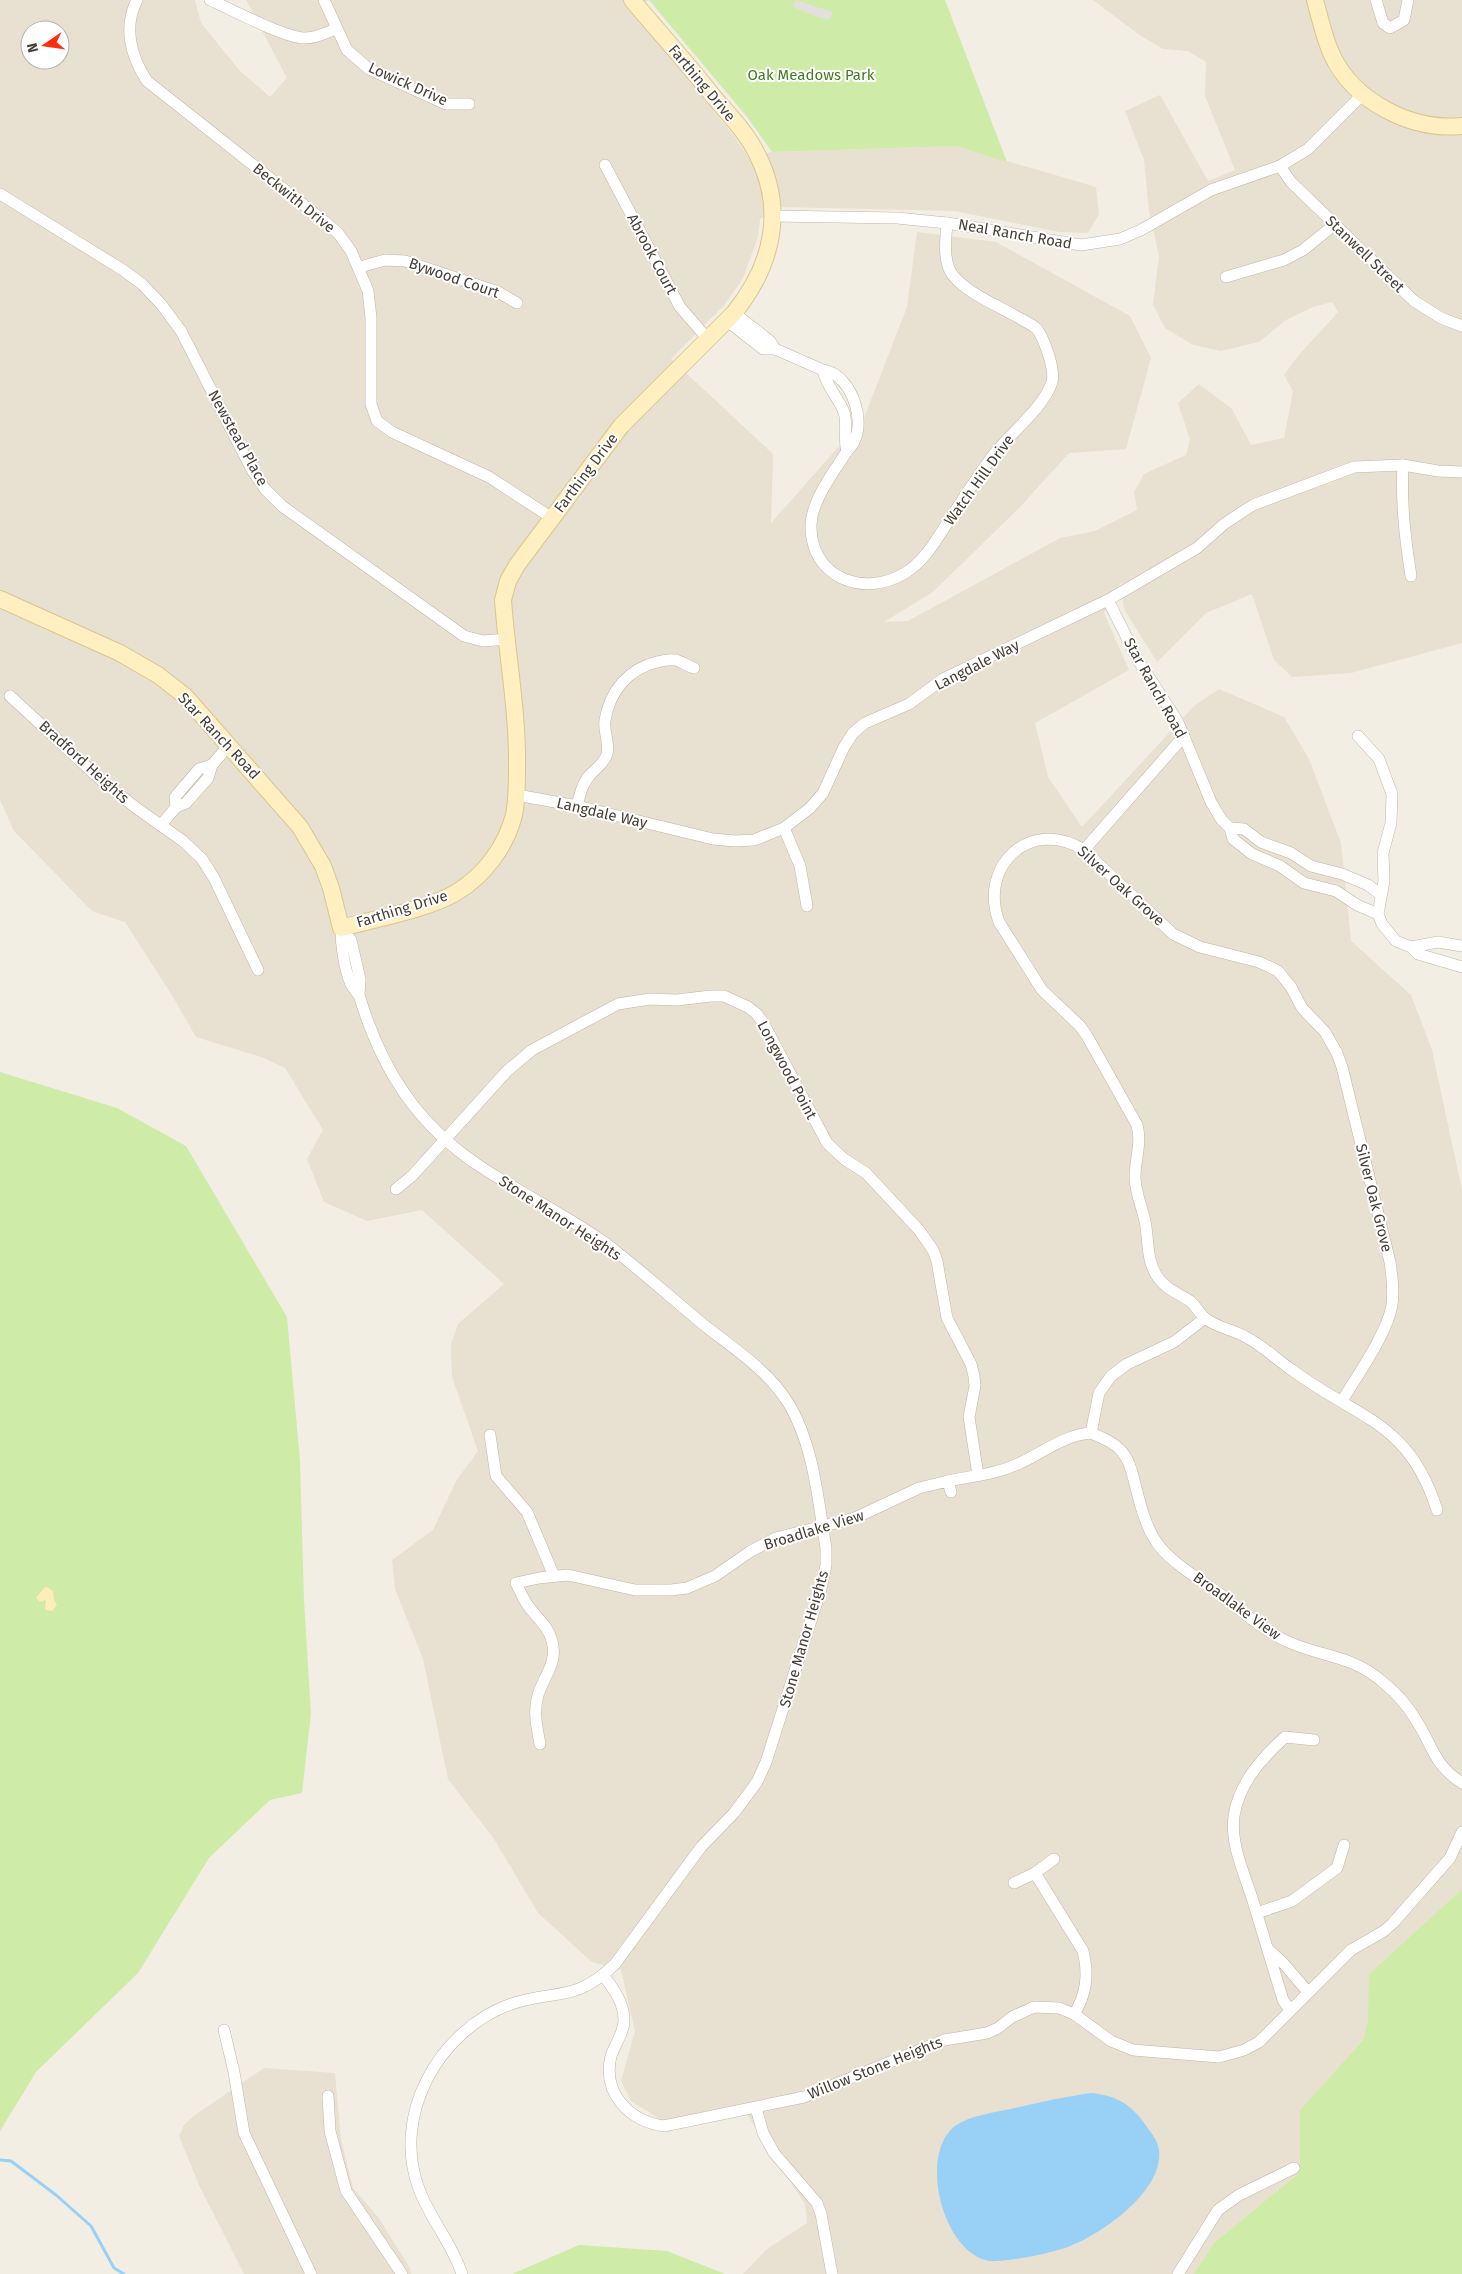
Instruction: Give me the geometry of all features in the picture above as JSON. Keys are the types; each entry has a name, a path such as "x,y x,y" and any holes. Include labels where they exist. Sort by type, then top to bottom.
{"street":[{"name":"Beckwith Drive","path":"137,0 130,22 130,38 133,55 147,81 338,233 360,267 368,291 371,318 371,404 377,421 392,432 489,477 552,518"},
{"path":"210,0 280,31 301,38 315,37 336,29"},
{"name":"Lowick Drive","path":"324,0 347,50 368,69 446,104 469,104"},
{"name":"Farthing Drive","path":"342,928 441,901 458,892 475,879 499,851 514,814 517,795 517,755 503,600 508,581 517,565 621,426 730,317 750,293 762,270 770,244 772,216 771,193 766,172 756,152 690,68 632,0"},
{"path":"1315,0 1332,55 1343,73 1363,94 1391,112 1412,121 1428,125 1462,126"},
{"path":"1376,0 1381,18 1390,28 1397,26 1404,20 1408,0"},
{"name":"Neal Ranch Road","path":"772,216 897,218 947,223 1081,245 1120,239 1141,230 1211,190 1280,166 1308,149 1363,94"},
{"name":"Abrook Court","path":"605,165 680,307 707,338"},
{"name":"Stanwell Street","path":"1280,166 1291,182 1414,301 1441,318 1462,326"},
{"name":"Newstead Place","path":"0,194 123,270 142,284 161,304 181,331 252,470 265,489 282,506 464,636 483,641 508,639"},
{"name":"Watch Hill Drive","path":"730,317 763,349 775,349 823,370 830,371 842,382 855,406 858,432 852,446 847,451 816,506 811,524 813,542 820,561 833,574 851,582 870,585 888,581 905,573 922,560 995,453 1043,399 1052,381 1051,362 1036,328 958,283 950,270 945,252 947,223"},
{"path":"1226,277 1284,260 1303,250 1334,225"},
{"name":"Bywood Court","path":"360,267 385,260 405,261 498,292 517,303"},
{"path":"1403,465 1402,508 1411,576"},
{"name":"Langdale Way","path":"517,795 577,806 713,839 735,842 754,840 784,828 810,808 823,793 844,747 853,733 865,723 909,704 943,679 1108,600 1197,548 1224,524 1253,505 1354,468 1403,465 1438,471 1462,472"},
{"name":"Star Ranch Road","path":"0,598 141,664 185,696 286,808 314,848 332,888 342,928"},
{"name":"Star Ranch Road","path":"1108,600 1138,660 1178,722 1211,802 1221,819 1230,828 1233,839 1252,854 1280,866 1304,883 1336,891 1357,906 1378,914"},
{"path":"577,806 582,788 607,753 604,724 606,713 610,700 624,679 638,668 666,660 676,660 694,668"},
{"name":"Bradford Heights","path":"10,696 100,779 182,841 208,867 258,970"},
{"path":"1084,850 1184,736"},
{"path":"1358,736 1379,759 1392,794 1391,823 1383,854 1384,881 1380,894 1378,914 1387,932 1396,941 1411,946 1438,942 1462,946"},
{"path":"161,825 176,807 175,797 193,775 199,769 212,765 229,745"},
{"path":"784,828 800,866 807,906"},
{"path":"1230,828 1244,829 1261,842 1291,853 1311,866 1342,874 1368,885 1380,894"},
{"name":"Silver Oak Grove","path":"1342,1401 1385,1327 1392,1305 1393,1290 1390,1262 1337,1053 1325,1032 1302,1008 1291,987 1278,971 1258,962 1200,947 1173,934 1084,850 1072,843 1048,838 1037,840 1019,849 1009,856 997,876 994,902 999,922 1042,990 1080,1026 1132,1114 1140,1136 1135,1177 1146,1225 1149,1259 1158,1279 1166,1287 1190,1302 1205,1318 1246,1336 1273,1354 1292,1371 1382,1426 1408,1452 1426,1478 1437,1510"},
{"path":"1336,891 1342,874"},
{"name":"Stone Manor Heights","path":"342,928 341,944 351,985 359,995 370,1031 388,1071 413,1106 446,1140 480,1166 608,1246 748,1359 769,1379 789,1404 801,1430 810,1460 822,1526 826,1565 821,1589 766,1762 757,1782 734,1814 701,1847 615,1964 603,1975 575,1992 515,2003 486,2016 473,2024 448,2047 434,2065 426,2081 414,2117 412,2136 414,2174 426,2205 451,2247 462,2274"},
{"path":"1411,946 1418,954 1462,967"},
{"name":"Longwood Point","path":"396,1189 412,1176 446,1140 507,1071 532,1050 618,1004 650,999 678,1000 711,996 737,1000 757,1014 764,1024 827,1144 844,1160 866,1173 919,1230 933,1250 937,1261 947,1318 971,1364 974,1376 975,1386 969,1416 978,1475"},
{"path":"1091,1433 1099,1393 1111,1376 1127,1364 1174,1342 1205,1318"},
{"name":"Broadlake View","path":"540,1744 536,1721 536,1707 538,1695 554,1654 550,1632 529,1607 516,1583 554,1576 582,1577 635,1590 671,1590 702,1583 728,1568 751,1551 776,1538 855,1518 919,1488 1009,1468 1054,1443 1079,1434 1091,1433 1106,1440 1124,1454 1130,1464 1142,1511 1152,1536 1169,1556 1277,1636 1299,1646 1344,1658 1371,1672 1402,1700 1416,1720 1435,1758 1453,1777 1462,1783"},
{"path":"490,1435 496,1476 527,1512 554,1576"},
{"path":"948,1481 951,1492"},
{"path":"1290,2010 1283,2000 1267,1948 1238,1851 1234,1826 1236,1807 1251,1773 1264,1756 1285,1738 1314,1740"},
{"name":"Willow Stone Heights","path":"603,1975 614,1988 624,2020 612,2055 610,2079 620,2103 630,2113 651,2124 672,2126 814,2094 944,2040 987,2033 998,2028 1012,2017 1034,2007 1059,2008 1074,2014 1122,2047 1146,2052 1164,2051 1219,2057 1244,2050 1259,2042 1351,1950 1393,1923 1450,1858 1462,1832"},
{"path":"1257,1913 1292,1902 1337,1868 1344,1845"},
{"path":"1014,1882 1035,1873 1054,1859"},
{"path":"1035,1873 1083,1951 1086,1965 1085,1990 1081,2003 1074,2014"},
{"path":"1267,1948 1284,1964 1308,1992"},
{"path":"224,2030 233,2063 244,2133 311,2274"},
{"path":"328,2096 330,2132 346,2191 402,2274"},
{"path":"756,2108 763,2134 774,2153 817,2203 821,2214 832,2274"},
{"path":"1178,2274 1218,2210 1239,2195 1294,2168"}],"shaded area":[{"path":"0,0 195,0 201,23 240,71 270,97 287,78 246,0 649,0 630,10 733,135 749,158 772,152 956,146 1096,187 1099,214 1088,233 1059,232 955,211 782,207 760,219 758,237 743,278 725,304 671,359 773,454 771,523 864,418 907,307 917,232 996,242 1130,316 1151,358 1126,449 1069,453 1021,506 933,592 884,622 908,621 1060,538 1095,531 1137,510 1134,492 1144,474 1186,455 1190,439 1178,403 1199,384 1232,409 1251,445 1284,438 1293,391 1284,375 1298,356 1338,312 1332,302 1313,307 1286,320 1259,342 1221,351 1193,345 1165,328 1153,305 1159,256 1149,210 1144,160 1125,111 1160,95 1208,181 1235,170 1205,96 1206,62 1188,51 1163,49 1138,34 1093,0 1462,0 1462,643 1351,673 1292,677 1274,660 1252,594 1206,613 1157,662 1124,609 1121,582 1104,613 1129,670 1035,723 1048,777 1082,827 1194,706 1219,689 1284,717 1309,759 1341,843 1351,941 1411,995 1432,1050 1462,1190 1462,1889 1369,1974 1371,2011 1363,2040 1300,2110 1300,2172 1214,2243 1194,2274 743,2274 767,2249 807,2223 805,2204 748,2116 744,2104 663,2121 631,2101 621,2081 635,2031 621,1970 592,1962 538,1913 494,1839 448,1779 423,1659 395,1589 392,1560 433,1530 456,1481 478,1451 452,1377 451,1344 458,1324 504,1284 422,1210 367,1221 324,1202 307,1159 323,1130 285,1068 261,1057 196,1037 125,922 92,911 14,831 0,800"},
{"path":"795,0 833,12 830,19 820,18 793,7"},
{"path":"264,2068 335,2073 341,2139 353,2188 378,2217 410,2268 411,2274 244,2274 199,2185 179,2136 184,2125 195,2115"}],"green space":[{"name":"Oak Meadows Park","path":"649,0 945,0 1007,162 956,146 772,152 748,118"},
{"path":"0,1072 117,1108 186,1146 287,1317 300,1461 304,1600 311,1713 302,1793 270,1800 209,1858 138,1973 36,2072 0,2131"},
{"path":"1462,1889 1462,2274 1194,2274 1214,2243 1300,2172 1300,2110 1363,2040 1368,2021 1369,1974"},
{"path":"579,2245 667,2251 725,2274 512,2274"}],"sand":[{"path":"47,1587 53,1591 54,1600 57,1605 52,1611 45,1610 46,1600 40,1602 36,1598"}],"water":[{"path":"1091,2093 1109,2096 1123,2102 1135,2112 1153,2135 1159,2150 1158,2166 1151,2181 1140,2196 1111,2223 1095,2234 1065,2248 1040,2255 998,2261 979,2258 963,2246 950,2227 937,2181 938,2158 945,2138 958,2124 975,2117 1069,2096"}],"waterway":[{"path":"0,2160 11,2161 56,2195 91,2226 114,2268 124,2274"}]}
